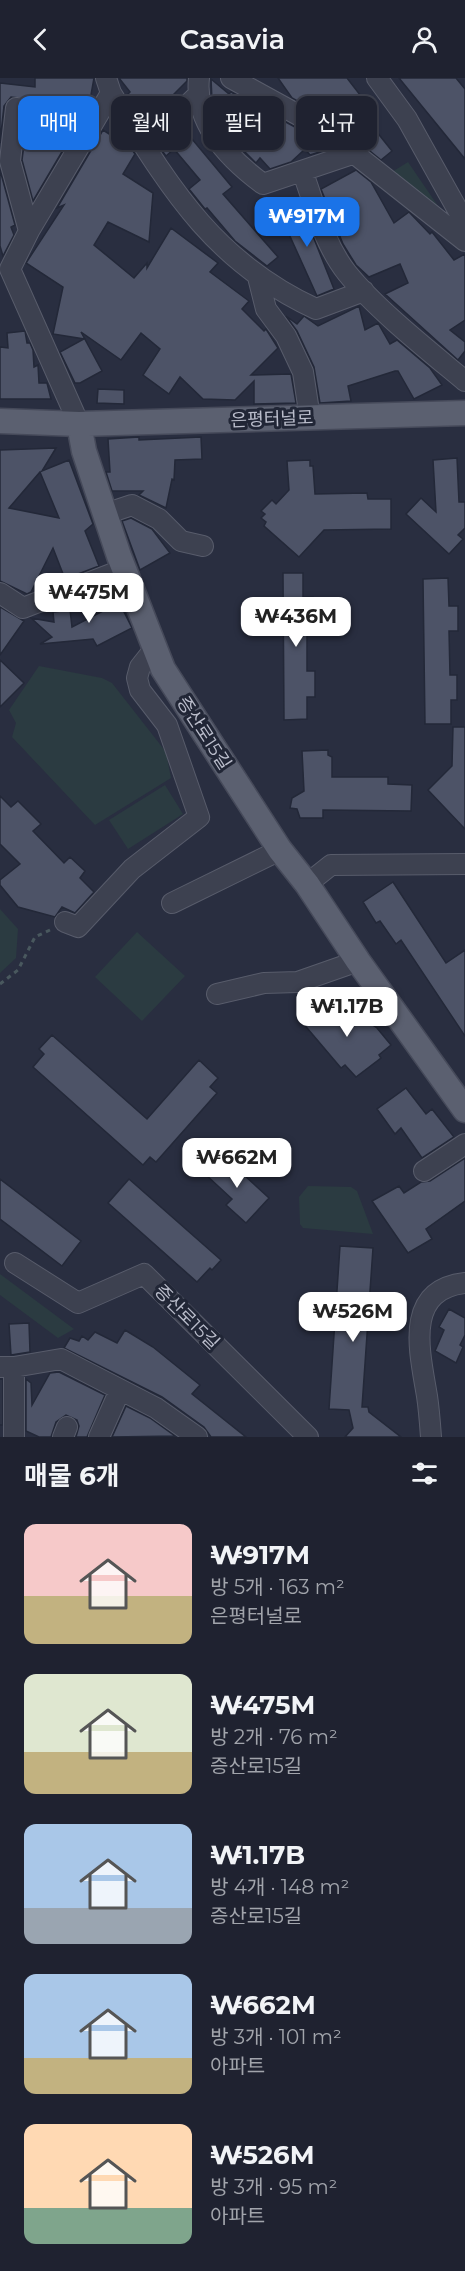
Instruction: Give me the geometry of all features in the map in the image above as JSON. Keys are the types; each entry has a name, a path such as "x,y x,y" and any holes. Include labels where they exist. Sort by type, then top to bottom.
{"main road":[{"name":"은평터널로","path":"0,421 79,424 465,413"},
{"name":"증산로15길","path":"79,424 84,452 105,514 163,669 280,850 307,884 358,961 465,1110"}],"street":[{"path":"231,78 322,128 465,241"},
{"path":"377,78 407,119 465,223"},
{"path":"99,109 109,85"},
{"path":"198,87 212,133 248,173 263,184 355,153"},
{"path":"18,108 16,108 10,161 29,231"},
{"path":"77,150 29,231 10,269 79,424"},
{"path":"148,150 185,207 225,249 258,277 288,296 316,309 364,291"},
{"path":"303,172 326,237 346,272 364,291 465,381"},
{"path":"258,277 266,309 286,336 303,372 310,418"},
{"path":"105,514 132,505 159,519 181,541 203,546"},
{"path":"0,593 23,608 124,569"},
{"path":"65,922 78,927 132,869 199,818 167,725 140,690 137,678 140,667 154,648"},
{"path":"172,903 223,875 258,862 280,850"},
{"path":"307,884 331,865 465,864"},
{"path":"217,994 264,983 298,982 358,961"},
{"path":"424,1171 465,1144"},
{"name":"증산로15길","path":"15,1263 78,1303 144,1274 308,1437"},
{"path":"431,1437 420,1359 421,1321 429,1301 439,1291 451,1285 465,1283"},
{"path":"9,1436 7,1367 62,1359 156,1408 197,1437"},
{"path":"99,1437 120,1390"}],"path":[{"path":"0,984 18,969 35,937 65,922"}],"shaded area":[{"path":"408,162 438,206 431,209 392,172"},
{"path":"39,666 102,678 112,683 166,752 171,778 95,825 12,737 16,723 9,710"},
{"path":"165,785 183,814 128,849 109,820"},
{"path":"0,909 18,929 16,958 0,973"},
{"path":"137,932 185,976 142,1021 95,977"},
{"path":"308,1186 351,1187 357,1191 373,1234 303,1228 300,1224 299,1197"},
{"path":"0,1274 74,1329 58,1338 0,1295"}],"building":[{"path":"35,78 94,78 91,96 11,97 4,106 0,143 0,83 35,87"},
{"path":"119,78 187,78 187,81 172,96 128,96 130,92"},
{"path":"278,78 347,78 361,96 296,96 296,100"},
{"path":"399,78 456,78 465,89 465,159"},
{"path":"211,79 229,94 231,92 238,96 212,96"},
{"path":"284,121 296,128 296,150 304,150 291,162 270,169 260,158 256,163 243,150 284,150"},
{"path":"103,130 111,135 111,150 132,150 135,154 123,174 153,193 149,242 108,222 94,245 134,278 147,263 147,268 171,228 218,263 210,272 249,301 242,309 264,331 266,329 278,348 251,375 291,374 296,403 254,404 254,381 235,400 203,399 180,377 169,394 143,375 160,349 141,333 121,360 81,332 102,371 80,383 75,383 60,352 84,339 53,334 63,287 26,263 64,205 57,208 91,150 99,150 99,137"},
{"path":"377,132 392,151 381,160 369,150 377,150"},
{"path":"191,138 232,187 223,194 278,257 267,266 235,241 189,189 200,180 175,150 191,150"},
{"path":"23,150 63,150 33,201 22,160"},
{"path":"162,150 173,150 166,156"},
{"path":"306,150 326,150 310,155"},
{"path":"0,170 15,225 11,227 14,235 3,256 0,246"},
{"path":"356,170 371,182 394,223 409,212 430,234 432,232 454,260 465,254 465,320 450,330 465,342 465,351 458,360 385,294 408,283 400,264 369,277 356,265 343,244 321,189"},
{"path":"299,201 334,289 317,296 279,212"},
{"path":"359,306 365,330 378,323 390,344 397,340 430,368 442,385 414,399 398,371 395,371 348,386 351,401 320,403 314,367 297,331 286,316 297,324 304,316 318,326"},
{"path":"25,331 27,343 30,343 33,350 34,367 38,365 39,383 47,383 51,399 0,399 0,347 8,348 7,333"},
{"path":"98,389 124,390 124,404 97,403"},
{"path":"139,437 139,440 201,437 202,459 175,460 174,480 172,479 166,508 139,495 143,491 112,491 106,472 110,472 108,439"},
{"path":"56,448 42,471 69,460 93,524 85,531 99,566 65,579 53,548 31,592 27,594 0,581 0,450","holes":["40,472 59,518 9,508"]},
{"path":"457,458 459,502 465,502 465,528 458,535 463,539 449,554 406,514 421,498 436,512 433,460"},
{"path":"310,460 310,466 313,466 315,494 367,493 368,499 391,499 391,529 324,530 299,557 264,526 266,522 261,518 265,514 261,511 272,500 276,504 289,490 287,461"},
{"path":"131,518 152,529 170,553 140,570 122,521"},
{"path":"283,573 303,573 303,597 313,597 313,623 307,623 307,671 315,671 315,697 307,697 307,719 284,720"},
{"path":"448,578 449,606 458,606 458,631 449,631 450,675 457,675 457,700 451,700 451,724 425,724 423,579"},
{"path":"112,588 132,628 97,646 93,639 40,644 52,637 31,618 54,622 53,612 70,610 72,627 107,609 98,592"},
{"path":"0,607 24,621 0,655"},
{"path":"0,660 24,683 0,707"},
{"path":"453,727 465,727 465,829 428,790 452,766"},
{"path":"328,750 328,755 332,757 332,777 388,777 388,784 412,785 411,811 323,810 323,818 300,818 297,809 290,808 292,798 304,791 302,751"},
{"path":"0,796 11,807 18,801 41,824 33,831 64,863 70,857 85,871 80,878 94,892 75,913 62,907 55,917 18,907 0,885 0,880 20,864 0,844"},
{"path":"393,882 446,963 465,950 465,1036 401,940 396,944 380,921 376,923 363,902"},
{"path":"334,998 352,1023 371,1024 391,1045 379,1055 381,1058 356,1077 345,1065 341,1068 302,1022"},
{"path":"52,1035 147,1119 199,1060 218,1078 210,1087 217,1093 156,1162 150,1157 143,1165 33,1067 44,1054 39,1049"},
{"path":"406,1088 426,1114 432,1109 454,1137 422,1158 401,1128 395,1134 377,1109"},
{"path":"222,1155 269,1198 246,1223 226,1205 232,1199 204,1173"},
{"path":"465,1158 465,1201 426,1229 432,1239 408,1253 372,1201 399,1186 404,1193 421,1182 430,1181"},
{"path":"0,1179 81,1241 62,1266 0,1219"},
{"path":"129,1179 221,1260 197,1282 108,1203"},
{"path":"340,1246 373,1248 362,1407 368,1407 369,1412 401,1437 345,1437 353,1428 349,1410 329,1409"},
{"path":"449,1309 465,1318 465,1335 460,1345 463,1347 456,1363 435,1351 444,1330 439,1327"},
{"path":"29,1323 30,1352 11,1355 9,1324"},
{"path":"125,1330 153,1347 200,1385 192,1394 246,1437 211,1437 204,1427 162,1397 64,1348 70,1338 79,1341 82,1336 88,1340 95,1332 117,1343"},
{"path":"59,1372 105,1395 87,1437 76,1437 79,1426 77,1420 66,1415 56,1422 51,1437 39,1437 26,1431 26,1379 31,1383 32,1405 50,1373"},
{"path":"0,1379 2,1379 2,1425 0,1425"},
{"path":"126,1406 150,1418 175,1436 112,1437"}]}
